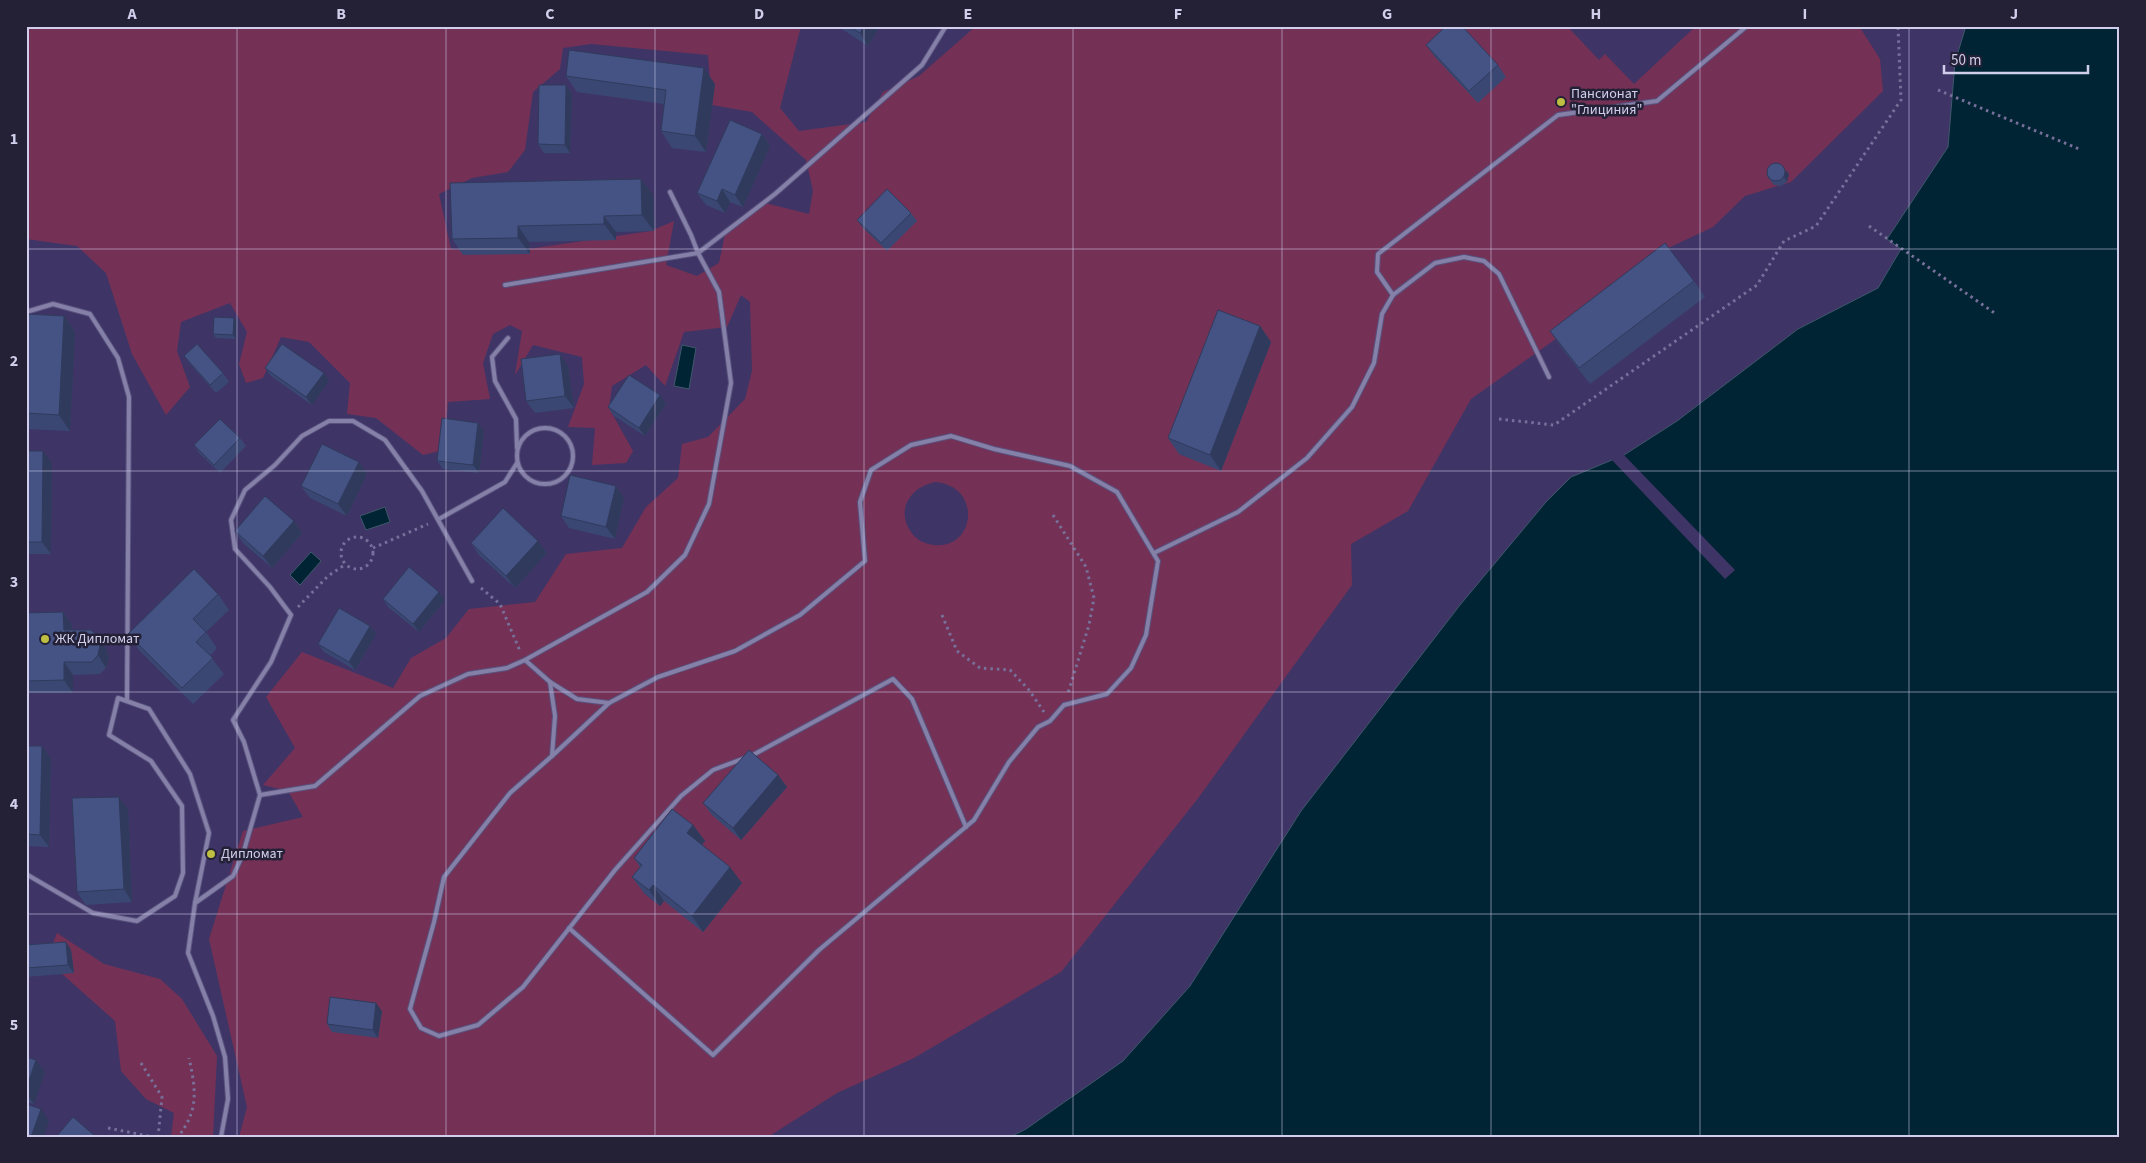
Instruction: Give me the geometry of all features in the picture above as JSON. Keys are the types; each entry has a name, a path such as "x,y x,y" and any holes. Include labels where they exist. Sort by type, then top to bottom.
{"lane":[{"path":"505,285 698,253 776,194 922,64 946,26"},
{"path":"1393,295 1377,272 1378,254 1558,115 1657,101 1747,26"},
{"path":"260,795 315,786 420,696 468,674 507,668 524,660 647,592 685,555 710,504 730,383 719,292 698,253 670,192"},
{"path":"1154,553 1238,512 1307,458 1352,407 1374,363 1382,314 1393,295 1435,263 1464,257 1484,261 1499,274 1549,377"},
{"path":"26,312 53,304 90,314 118,358 129,397 127,701"},
{"path":"508,338 492,357 495,382 516,419 517,463 525,476 531,480 538,484 553,484 566,476 573,463 573,448 566,436 553,428 538,428 525,436 517,448"},
{"path":"195,903 233,876 243,854 260,795 244,742 233,720 271,662 291,615 270,587 235,549 231,520 245,490 275,465 302,436 329,421 353,421 385,440 404,464 439,519 472,581"},
{"path":"569,928 713,1055 819,950 966,827 974,820 1009,762 1038,727 1050,721 1064,706 1107,694 1131,668 1146,635 1158,561 1117,492 1070,466 994,449 951,436 911,445 871,470 860,502 865,561 800,615 735,651 658,677 609,703 510,793 444,878 410,1009 421,1028 439,1036 478,1025 524,987 569,928 615,870 681,796 713,770 754,755 893,679 912,699 966,827"},
{"path":"439,519 505,482 517,463"},
{"path":"524,660 550,682 577,699 609,703"},
{"path":"550,682 554,716 552,756"},
{"path":"26,874 93,914 137,921 175,896 182,873 182,806 151,761 110,735 118,698 149,709 190,774 209,833 195,903 188,953 212,1016 224,1057 228,1099 221,1137"}],"path":[{"path":"1499,420 1554,425 1757,285 1784,241 1816,226 1901,100 1898,26"},
{"path":"1938,90 2079,149"},
{"path":"1869,226 1996,314"},
{"path":"1053,515 1086,566 1094,598 1089,625 1064,706"},
{"path":"373,548 439,519"},
{"path":"353,537 362,537 369,541 373,548 374,557 362,569 353,569 341,557 341,548 346,541 353,537"},
{"path":"291,615 308,594 328,576 346,564"},
{"path":"472,581 500,604 524,660"},
{"path":"942,615 957,650 980,668 1010,670 1029,690 1050,721"},
{"path":"176,1137 190,1122 196,1089 189,1058"},
{"path":"141,1063 162,1097 158,1137"},
{"path":"108,1128 153,1137"}],"shaded area":[{"path":"26,26 801,26 780,108 799,131 866,122 883,92 919,76 976,26 1567,26 1599,60 1605,54 1634,84 1696,26 1859,26 1880,59 1883,91 1791,182 1745,196 1713,227 1647,258 1601,307 1471,399 1408,511 1351,544 1352,585 1199,797 1061,972 914,1058 837,1093 768,1137 239,1137 247,1107 209,939 243,831 303,817 288,791 263,785 295,748 266,697 302,652 393,688 411,658 446,638 469,609 535,602 566,554 622,548 646,507 678,478 682,444 708,437 745,399 752,371 750,302 741,295 727,327 684,332 665,386 646,365 612,386 609,408 633,451 626,463 592,465 595,428 568,427 584,384 582,357 533,345 515,375 522,331 510,325 493,334 483,363 490,399 448,402 444,450 423,455 376,418 347,414 350,383 309,342 281,337 263,378 246,383 239,364 247,332 230,303 181,322 177,351 190,387 166,415 132,354 106,273 77,246 26,239","holes":["591,44 708,55 712,105 752,112 806,160 813,191 809,214 761,202 725,234 719,263 697,276 666,265 674,221 651,231 502,253 451,249 439,194 472,178 508,172 525,150 533,92 560,69 563,48","1271,342 1221,470 1179,454","936,482 951,486 961,495 967,505 968,517 965,529 958,538 948,544 927,544 915,537 906,524 905,508 908,500 919,488","742,883 664,901 660,906 644,893"]},
{"path":"57,933 104,964 160,979 182,999 217,1056 213,1137 171,1137 174,1113 146,1099 121,1071 115,1021 60,972 50,951"}],"water":[{"path":"1966,26 2120,26 2120,1137 1010,1137 1026,1129 1123,1061 1190,986 1301,811 1460,605 1546,502 1571,477 1624,455 1677,421 1798,329 1878,288 1901,249 1887,239 1948,147 1955,62"},
{"path":"682,345 696,348 689,389 674,386"},
{"path":"385,507 390,522 366,530 360,516"},
{"path":"311,552 321,561 300,585 290,575"}],"pier":[{"path":"1622,453 1735,570 1725,579 1611,459"}],"building":[{"path":"848,26 864,26 860,33"},
{"path":"1446,26 1462,26 1498,65 1469,91 1426,45"},
{"path":"569,50 704,68 695,136 661,131 666,90 566,76"},
{"path":"539,85 566,85 565,145 538,144"},
{"path":"730,120 762,134 735,195 722,189 717,201 697,193"},
{"path":"1772,163 1780,163 1785,168 1783,179 1772,181 1767,176 1767,168"},
{"path":"641,179 642,215 604,216 604,224 518,226 518,238 452,239 450,183"},
{"path":"887,189 911,213 881,243 857,220"},
{"path":"1665,243 1694,281 1579,368 1550,331"},
{"path":"1218,310 1260,326 1210,455 1168,438"},
{"path":"26,314 64,316 59,415 26,413"},
{"path":"214,317 234,318 233,335 213,334"},
{"path":"197,344 223,373 210,385 184,356"},
{"path":"282,344 324,373 306,397 265,368"},
{"path":"560,354 565,396 526,401 521,359"},
{"path":"629,375 660,395 639,428 608,407"},
{"path":"442,418 478,423 473,465 437,461"},
{"path":"220,419 240,438 214,465 194,445"},
{"path":"322,444 359,462 338,504 301,486"},
{"path":"26,451 43,451 42,542 26,542"},
{"path":"570,475 616,486 606,527 561,516"},
{"path":"265,496 294,521 263,556 235,531"},
{"path":"503,508 538,541 506,576 471,543"},
{"path":"409,567 439,592 413,624 383,599"},
{"path":"194,569 218,594 193,619 206,632 196,642 213,658 182,688 128,634"},
{"path":"339,608 370,626 349,662 318,644"},
{"path":"63,612 64,630 91,630 98,636 100,646 98,655 92,662 64,662 64,680 26,681 26,613"},
{"path":"26,746 42,746 40,835 26,834"},
{"path":"749,750 778,775 733,828 703,803"},
{"path":"119,797 124,889 77,892 72,798"},
{"path":"672,809 693,825 687,833 730,867 692,916 653,885 649,890 632,877 642,865 634,858"},
{"path":"66,942 68,965 26,968 26,945"},
{"path":"330,997 376,1003 373,1030 327,1024"},
{"path":"26,1057 36,1060 26,1089"},
{"path":"26,1104 41,1109 31,1137 26,1137"},
{"path":"73,1117 96,1137 56,1137"}],"place":[{"name":"Пансионат \"Глициния\"","path":"1561,102"},
{"name":"ЖК Дипломат","path":"45,639"},
{"name":"Дипломат","path":"211,854"}]}
